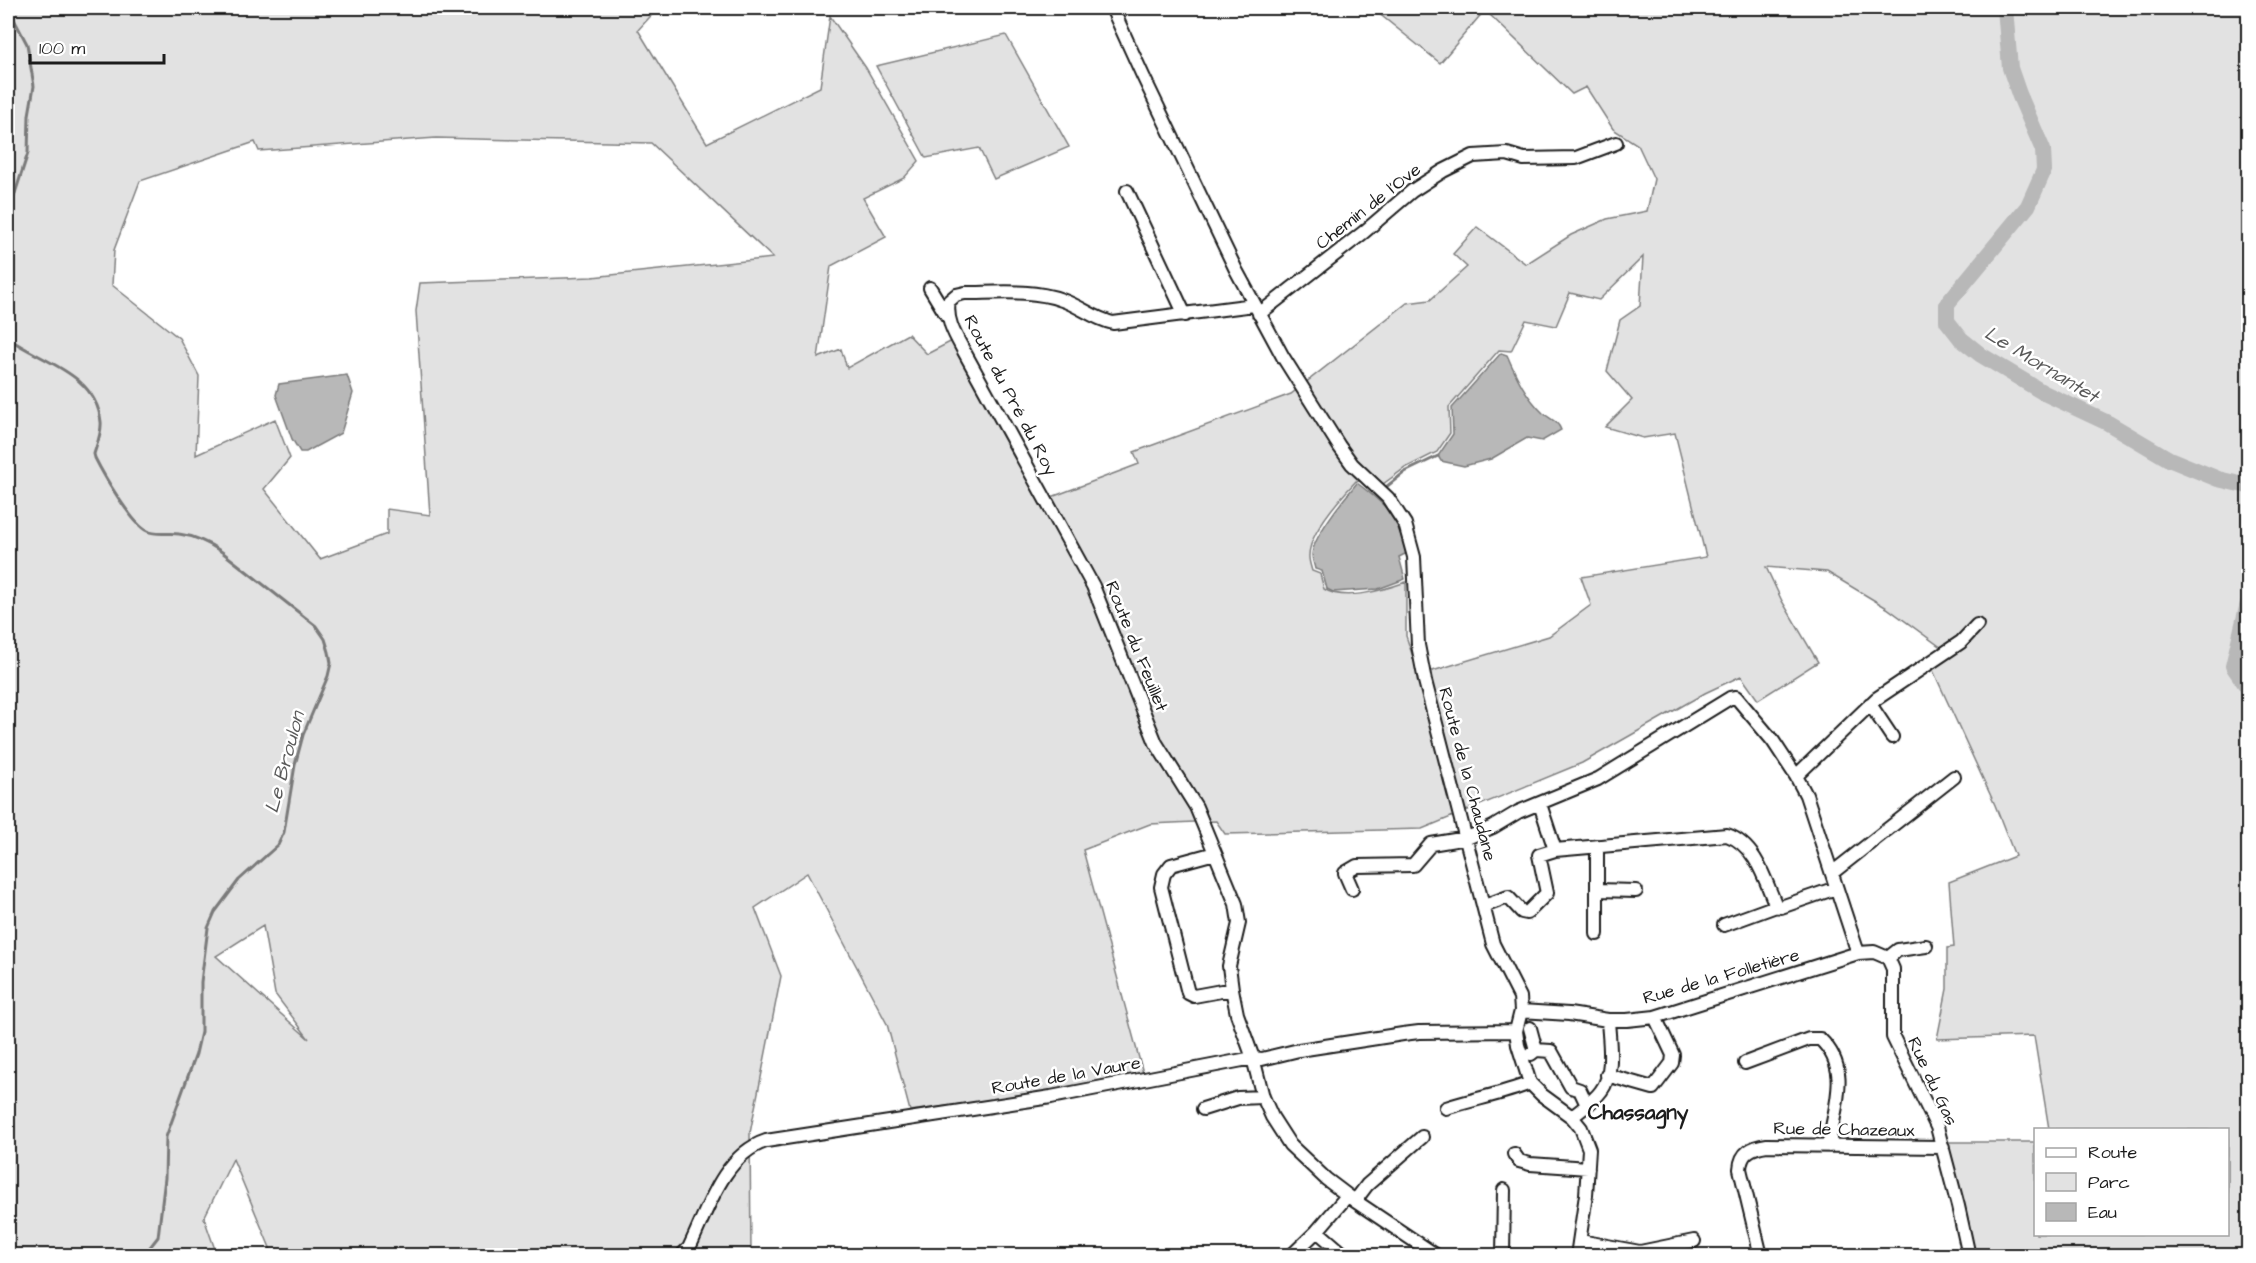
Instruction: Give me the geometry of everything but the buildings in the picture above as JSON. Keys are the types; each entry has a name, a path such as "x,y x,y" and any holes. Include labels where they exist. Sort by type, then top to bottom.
{"street":[{"name":"Route de la Chaudane","path":"1112,8 1257,310 1283,357 1352,464 1388,498 1399,511 1405,524 1414,557 1418,645 1494,948 1520,997 1521,1011"},
{"name":"Chemin de l'Ove","path":"1257,310 1364,232 1412,191 1443,171 1473,156 1507,154 1524,159 1576,158 1616,143"},
{"path":"1127,191 1185,315"},
{"path":"948,317 930,288 937,292 956,295"},
{"name":"Route du Pré du Roy","path":"1045,497 966,355 948,317 949,301 956,295 975,293 1051,296 1065,300 1104,321 1113,323 1257,310"},
{"name":"Route du Feuillet","path":"1045,497 1093,586 1156,743 1196,807 1239,914 1229,966 1232,989 1237,1014 1263,1096 1279,1131 1290,1145 1326,1179 1437,1256"},
{"path":"1796,776 1870,704 1961,642 1977,625"},
{"path":"1352,890 1345,873 1357,866 1413,865 1431,844 1467,838 1518,812 1598,779 1730,698 1736,697 1773,741 1806,795 1858,954"},
{"path":"1870,704 1892,737"},
{"path":"1832,873 1954,777"},
{"path":"1540,804 1555,850"},
{"path":"1484,906 1508,897 1512,898 1522,912 1527,913 1547,892 1539,855 1555,850 1727,835 1735,837 1747,847 1758,864 1776,906"},
{"path":"1597,846 1597,934"},
{"path":"1215,853 1171,865 1164,874 1161,887 1188,993 1194,996 1232,989"},
{"path":"1724,925 1836,888"},
{"path":"1597,890 1636,891"},
{"name":"Rue de la Folletière","path":"1521,1011 1569,1014 1608,1020 1655,1017 1858,954 1874,952 1888,958 1898,950 1926,946"},
{"name":"Rue du Gas","path":"1888,958 1893,969 1893,1037 1933,1117 1943,1148 1969,1256"},
{"path":"1521,1011 1516,1031 1530,1083 1572,1117 1586,1139 1588,1168 1577,1256"},
{"path":"1607,1075 1653,1088 1672,1063 1673,1055 1655,1017"},
{"path":"1572,1117 1602,1091 1610,1055 1608,1020"},
{"path":"1530,1028 1536,1050"},
{"name":"Route de la Vaure","path":"681,1256 689,1248 728,1170 747,1150 757,1144 788,1136 1061,1095 1252,1058 1262,1059 1299,1050 1419,1032 1516,1031"},
{"path":"1745,1063 1809,1039 1820,1039 1828,1046 1840,1079 1829,1146"},
{"path":"1522,1060 1536,1050 1551,1051 1571,1087 1580,1090 1587,1105"},
{"path":"1446,1108 1506,1093 1530,1083"},
{"path":"1203,1109 1238,1098 1263,1096"},
{"path":"1291,1256 1351,1198 1422,1137"},
{"name":"Rue de Chazeaux","path":"1761,1256 1741,1177 1740,1161 1752,1148 1759,1146 1829,1146 1943,1148"},
{"path":"1514,1154 1519,1161 1530,1164 1588,1168"},
{"path":"1503,1256 1504,1190"},
{"path":"1317,1232 1346,1256"},
{"path":"1580,1241 1640,1252 1694,1241"}],"green space":[{"path":"8,8 658,8 638,30 707,143 820,87 830,16 866,68 919,161 904,178 863,198 886,237 831,266 818,358 841,349 847,368 908,334 927,354 954,340 1041,501 1139,464 1134,452 1291,394 1407,303 1430,300 1467,267 1453,254 1477,227 1526,264 1571,235 1607,219 1647,211 1654,179 1638,145 1613,129 1586,87 1572,94 1488,13 1484,11 1440,63 1372,8 2248,8 2248,1255 1971,1255 1947,1142 2034,1142 2034,1236 2229,1236 2229,1128 2049,1128 2034,1036 1937,1039 1947,989 1947,948 1954,947 1949,882 2015,856 1995,805 1931,666 1950,654 1887,608 1827,572 1766,567 1782,601 1818,662 1758,700 1741,676 1705,693 1582,763 1422,829 1225,834 1216,821 1150,824 1083,850 1143,1073 1077,1088 910,1111 887,1024 807,873 755,908 781,976 750,1133 751,1255 273,1255 233,1159 204,1218 217,1255 8,1255","holes":["436,138 651,143 773,258 592,277 420,283 416,311 430,515 387,509 387,534 320,559 264,489 290,458 275,419 196,455 199,376 179,338 112,285 114,250 140,181 255,142 259,151","1643,257 1640,306 1620,320 1607,371 1632,400 1605,427 1643,438 1675,433 1706,557 1581,577 1591,605 1549,636 1419,675 1406,636 1406,582 1353,595 1342,595 1324,589 1320,574 1312,571 1309,557 1310,548 1319,527 1356,481 1383,484 1405,468 1437,452 1450,433 1449,407 1499,350 1511,351 1526,320 1556,326 1570,293 1599,300","263,926 275,994 309,1039 216,956"]},
{"path":"1006,35 1069,147 994,179 979,148 926,158 876,66"}],"water":[{"path":"1501,353 1507,355 1531,400 1543,413 1556,422 1561,430 1542,441 1527,438 1491,459 1464,466 1441,461 1438,456 1453,434 1452,408"},
{"path":"347,375 353,393 341,433 306,452 300,452 292,439 276,395 279,384"},
{"path":"1357,483 1377,499 1395,520 1407,553 1399,557 1405,579 1378,589 1333,592 1327,589 1322,571 1315,569 1312,557 1313,548 1330,518"}],"waterway":[{"name":"Le Broulon","path":"8,8 27,44 34,86 29,115 28,153 8,215"},
{"name":"Le Mornantet","path":"2005,8 2010,68 2043,150 2044,170 2028,206 1947,304 1947,321 1961,339 1981,355 2044,393 2108,423 2169,459 2218,479 2248,486"},
{"name":"Le Broulon","path":"8,338 65,371 89,392 97,405 101,422 95,458 118,498 141,527 155,533 191,536 222,552 316,626 325,639 331,663 328,676 303,735 295,765 284,832 278,845 239,880 215,912 208,928 201,982 201,1032 196,1054 166,1137 165,1178 158,1237 143,1256"},
{"path":"1386,487 1405,472 1438,456"},
{"name":"Le Mornantet","path":"2248,603 2233,666 2248,688"}],"district":[{"name":"Chassagny","path":"1638,1112"}]}
